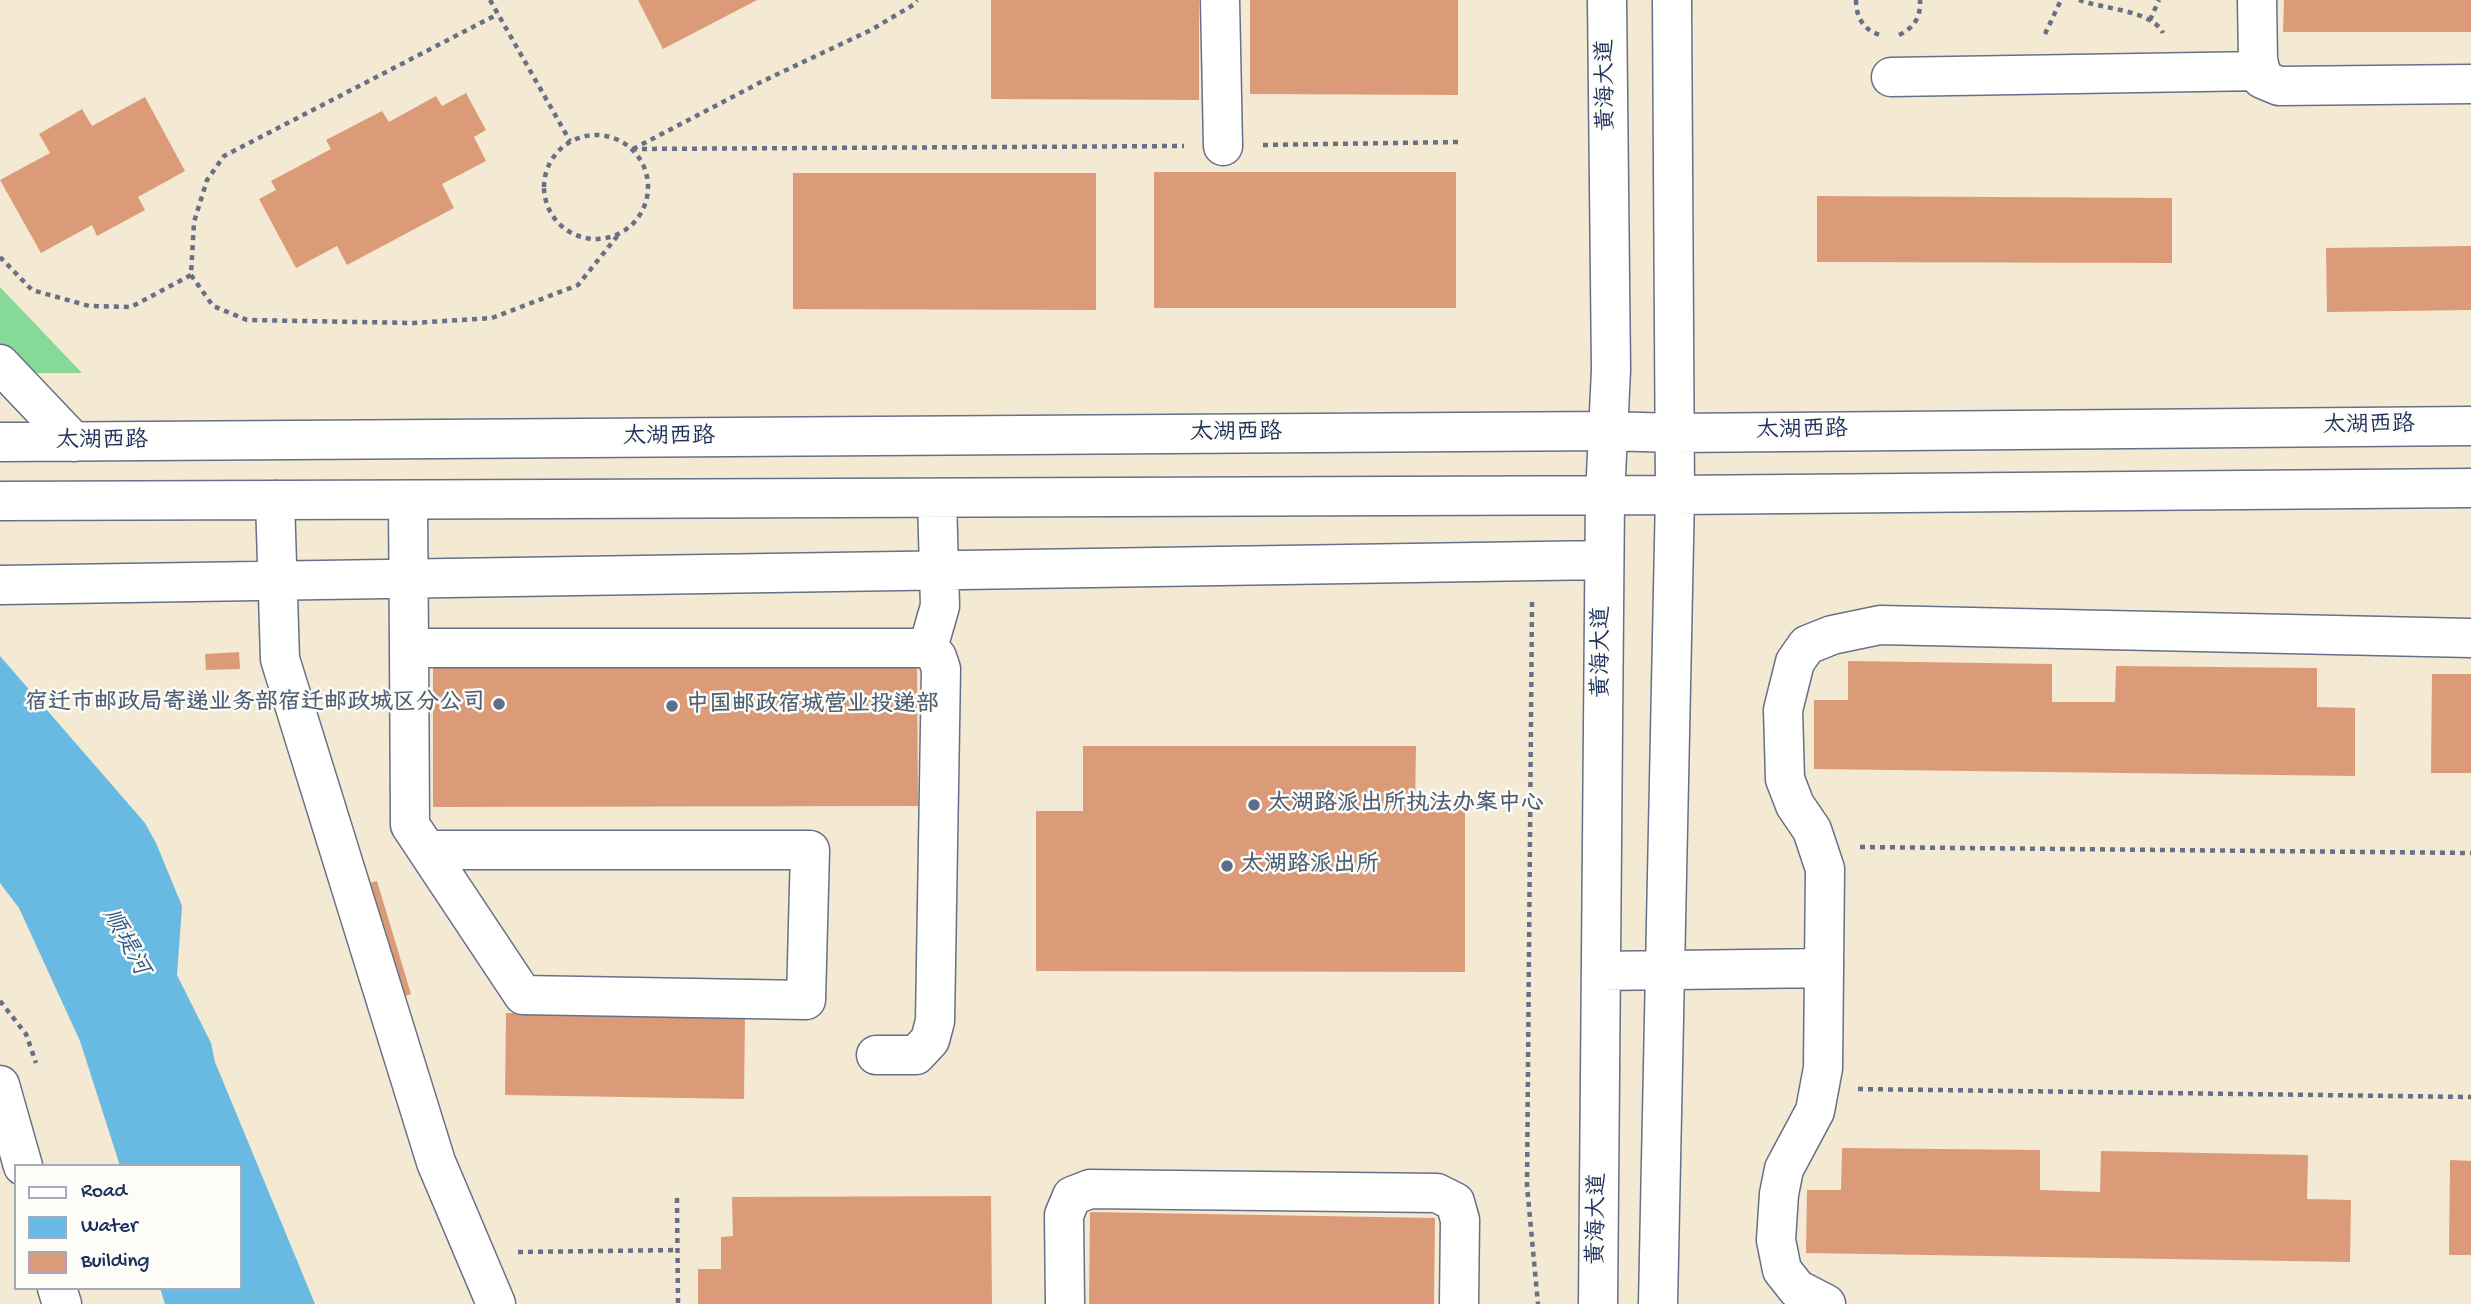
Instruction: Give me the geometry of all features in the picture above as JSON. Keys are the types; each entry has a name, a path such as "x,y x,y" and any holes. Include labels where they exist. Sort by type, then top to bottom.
{"street":[{"path":"1220,0 1223,146"},
{"name":"黄海大道","path":"1598,1304 1604,560 1612,370 1607,0"},
{"path":"1658,1304 1675,495 1672,0"},
{"path":"2257,0 2258,59 2263,79 2279,86 2471,84"},
{"path":"1891,77 2261,71"},
{"path":"0,364 61,442"},
{"name":"太湖西路","path":"0,442 2471,426"},
{"path":"0,501 1605,496 2471,488"},
{"path":"928,648 940,606 937,498"},
{"path":"275,500 280,659 436,1163 496,1304"},
{"path":"408,500 410,825 426,850 523,995 806,1000 810,850 426,850"},
{"path":"0,585 1604,560"},
{"path":"1826,1304 1797,1289 1782,1270 1776,1240 1779,1194 1784,1169 1815,1111 1823,1068 1825,869 1812,830 1795,805 1785,779 1783,710 1795,662 1807,645 1832,635 1880,625 2471,638"},
{"path":"409,648 928,648 937,657 941,669 935,1021 930,1040 916,1055 876,1055"},
{"path":"1601,971 1824,968"},
{"path":"0,1086 22,1164"},
{"path":"1065,1304 1064,1215 1072,1196 1090,1189 1437,1193 1455,1202 1460,1220 1459,1304"}],"path":[{"path":"490,0 570,141"},
{"path":"632,149 763,81 871,30 913,5 916,0"},
{"path":"1856,0 1857,13 1869,31 1890,37 1909,30 1920,13 1920,0"},
{"path":"2079,0 2160,25 2181,72"},
{"path":"2150,20 2159,0"},
{"path":"498,14 224,156 206,180 194,222 191,275 213,306 247,320 413,323 492,318 578,285 619,234 632,224 642,211 648,195 647,179 642,163 632,149 619,140 603,135 586,136 570,141 557,153 547,168 544,185 546,203 555,219 568,231 584,237 602,239 619,234"},
{"path":"632,149 1459,142"},
{"path":"0,257 32,290 89,306 131,307 191,275"},
{"path":"1533,561 1527,1186 1538,1304"},
{"path":"1818,846 2471,853"},
{"path":"1819,1088 2471,1097"},
{"path":"677,1198 678,1304"},
{"path":"474,1252 678,1250"}],"green space":[{"path":"0,287 82,373 0,373"}],"water":[{"name":"顺堤河","path":"0,656 145,823 156,843 182,906 177,975 211,1043 215,1062 315,1304 165,1304 161,1290 242,1290 242,1164 119,1164 80,1041 19,908 0,883"}],"building":[{"path":"638,0 757,0 663,49"},
{"path":"991,0 1199,0 1199,100 991,99"},
{"path":"1250,0 1458,0 1458,95 1250,94"},
{"path":"2284,0 2471,0 2471,32 2283,32"},
{"path":"466,93 486,130 474,137 486,161 442,184 454,208 347,265 337,246 296,268 259,199 276,190 271,181 331,149 326,140 382,111 389,122 436,96 442,106"},
{"path":"145,97 185,171 138,197 145,210 97,236 92,225 41,253 0,180 50,153 39,134 82,109 92,126"},
{"path":"1154,172 1456,172 1456,308 1154,308"},
{"path":"793,173 1096,173 1096,310 793,309"},
{"path":"1817,196 2172,198 2172,263 1817,262"},
{"path":"2471,246 2471,310 2327,312 2326,248"},
{"path":"239,652 240,669 206,670 205,654"},
{"path":"917,661 918,806 433,807 433,662"},
{"path":"1848,661 2052,664 2052,702 2115,702 2116,666 2317,668 2317,707 2355,708 2355,776 1814,769 1814,700 1848,700"},
{"path":"2432,674 2471,674 2471,773 2431,773"},
{"path":"1083,746 1416,746 1415,808 1465,808 1465,972 1036,971 1036,811 1083,811"},
{"path":"377,881 411,994 393,1000 358,886"},
{"path":"506,1013 745,1016 744,1099 505,1095"},
{"path":"1842,1148 2040,1150 2040,1190 2100,1192 2101,1151 2308,1155 2307,1199 2351,1200 2350,1262 1806,1253 1807,1190 1841,1190"},
{"path":"2450,1160 2471,1161 2471,1255 2449,1255"},
{"path":"991,1196 992,1304 698,1304 698,1269 721,1269 721,1237 733,1236 732,1197"},
{"path":"1090,1212 1435,1218 1434,1304 1089,1304"}],"place":[{"name":"宿迁市邮政局寄递业务部宿迁邮政城区分公司","path":"499,704"},
{"name":"中国邮政宿城营业投递部","path":"672,706"},
{"name":"太湖路派出所执法办案中心","path":"1254,805"},
{"name":"太湖路派出所","path":"1227,866"}]}
